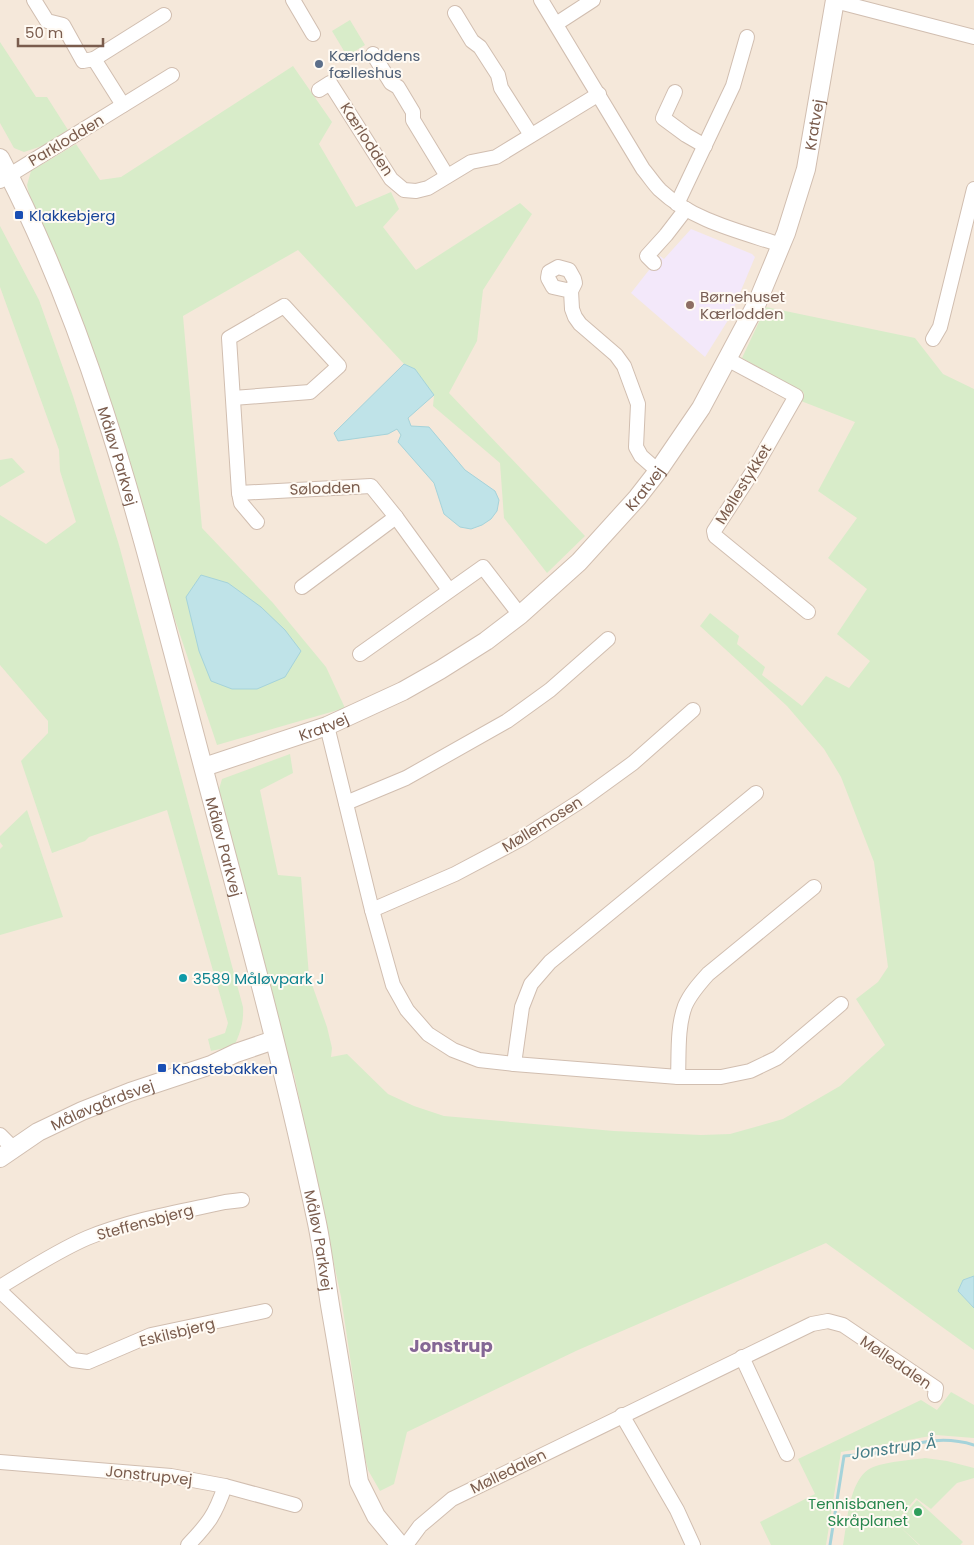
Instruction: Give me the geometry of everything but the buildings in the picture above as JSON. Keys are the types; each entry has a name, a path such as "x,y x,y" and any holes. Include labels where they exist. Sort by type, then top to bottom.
{"street":[{"path":"34,0 47,21 63,25 83,61 94,59 164,15"},
{"path":"293,0 313,34"},
{"path":"541,0 643,168 659,189 681,206 715,223 781,246"},
{"path":"556,24 593,0"},
{"path":"835,0 974,37"},
{"name":"Kratvej","path":"204,767 326,726 403,691 440,670 486,641 520,615 586,555 617,522 658,472 701,408 757,303 781,246 806,169 835,0"},
{"path":"455,13 472,41 480,47 498,75 501,88 531,135"},
{"path":"654,263 647,256 666,235 681,206 705,146 733,86 746,37"},
{"path":"373,54 391,83 398,86 413,112 413,120 447,176"},
{"path":"94,59 123,105"},
{"name":"Parklodden","path":"4,178 172,75"},
{"name":"Kærlodden","path":"319,90 330,83 391,179 404,190 416,191 428,188 470,162 496,157 599,94"},
{"path":"674,92 664,118 686,135 705,146"},
{"name":"Måløv Parkvej","path":"0,158 4,178 39,239 71,315 101,401 132,501 204,767 275,1046 317,1225 359,1482 376,1516 400,1545"},
{"path":"932,339 940,327 974,189"},
{"path":"570,291 572,309 580,324 616,355 624,366 638,404 636,447 641,456 658,472"},
{"path":"232,398 310,392 339,366 284,306 229,338 232,398 239,493 241,503 256,522"},
{"name":"Møllestykket","path":"727,359 796,396 753,471 714,531 716,536 808,612"},
{"name":"Sølodden","path":"239,493 370,486 396,517 449,590"},
{"path":"302,587 396,517"},
{"path":"360,654 483,567 520,615"},
{"path":"346,803 406,778 507,720 550,690 608,639"},
{"name":"Møllemosen","path":"372,910 455,874 521,839 582,800 633,763 693,710"},
{"path":"326,726 372,910 393,985 407,1010 428,1034 453,1050 479,1060 514,1064 678,1077 721,1077 750,1071 777,1058 841,1004"},
{"path":"514,1064 522,1006 531,984 550,962 756,793"},
{"path":"678,1077 681,1026 685,1007 694,990 708,974 814,887"},
{"name":"Måløvgårdsvej","path":"7,1153 52,1124 82,1111 130,1092 211,1065 239,1062 275,1046"},
{"path":"0,1135 7,1153"},
{"name":"Steffensbjerg","path":"0,1289 49,1257 86,1238 117,1227 225,1202 242,1200"},
{"name":"Eskilsbjerg","path":"0,1289 73,1360 88,1362 150,1335 265,1310"},
{"name":"Mølledalen","path":"406,1545 420,1526 452,1499 812,1324 828,1321 843,1325 936,1388 935,1395"},
{"path":"742,1357 788,1454"},
{"path":"622,1415 677,1510 693,1545"},
{"name":"Jonstrupvej","path":"0,1462 171,1476 225,1486 295,1505"},
{"path":"188,1545 207,1525 217,1509 225,1486"}],"shaded area":[{"path":"0,0 974,0 974,1545 0,1545"},
{"name":"Børnehuset Kærlodden","path":"691,229 752,254 755,257 730,317 705,357 631,293 660,256 664,259"}],"green space":[{"path":"350,20 365,45 347,56 332,31"},
{"path":"0,42 36,97 47,97 68,130 42,146 24,152 14,148 0,123"},
{"path":"293,66 332,122 319,144 356,207 391,192 399,209 383,227 416,270 520,203 532,214 483,290 477,341 449,393 585,536 547,573 504,518 500,463 433,406 434,396 415,369 404,364 298,250 183,316 202,528 273,603 326,667 345,708 217,745 158,569 92,349 27,185 31,171 76,144 100,180 121,177"},
{"path":"0,226 39,300 73,396 119,545 243,1007 241,1028 234,1046 211,1051 208,1039 225,1033 228,1023 167,810 89,837 85,841 52,853 21,761 48,733 48,721 0,665 0,515 46,544 76,522 60,471 59,450 0,287"},
{"path":"766,307 915,338 943,374 974,389 974,1276 963,1280 958,1291 974,1308 974,1350 826,1243 578,1350 407,1432 394,1484 380,1491 368,1470 365,1457 341,1297 294,1074 289,1066 222,805 223,800 217,796 222,779 290,754 293,773 260,790 278,875 301,877 309,976 327,1027 332,1048 331,1057 347,1054 388,1094 414,1106 444,1116 614,1131 701,1135 730,1134 783,1119 840,1086 885,1045 856,999 878,982 888,967 874,862 841,777 824,749 787,706 700,626 710,613 739,636 737,644 765,667 762,675 802,706 826,676 849,688 870,661 837,634 867,589 828,558 857,518 818,491 855,422 801,401 804,393 742,358"},
{"path":"12,458 25,472 0,487 0,460"},
{"path":"27,810 63,917 0,935 0,849 3,846 0,842 0,836"},
{"path":"951,1392 974,1405 974,1438 936,1435 841,1452 826,1545 771,1545 760,1522 815,1494 798,1459 921,1400 937,1410"},
{"path":"925,1458 974,1468 974,1478 957,1483 931,1509 916,1498 895,1523 917,1500 963,1542 960,1545 920,1545 898,1525 919,1545 843,1545 850,1502 858,1482 864,1474 871,1468 883,1464"}],"water":[{"path":"404,364 415,369 434,395 408,418 411,426 429,427 465,470 495,491 499,500 497,511 491,519 482,525 471,529 460,527 444,514 434,483 398,442 401,435 397,429 388,434 338,441 334,433"},
{"path":"201,575 228,583 261,607 285,630 301,651 285,677 257,689 232,689 211,681 199,651 186,597"},
{"path":"974,1276 974,1308 958,1291 963,1280"}],"waterway":[{"name":"Jonstrup Å","path":"830,1545 844,1456 871,1454 922,1442 947,1440 974,1445"}],"place":[{"name":"Kærloddens fælleshus","path":"319,64"},
{"name":"Klakkebjerg","path":"19,215"},
{"name":"Børnehuset Kærlodden","path":"690,305"},
{"name":"3589 Måløvpark J","path":"183,978"},
{"name":"Knastebakken","path":"162,1068"},
{"name":"Tennisbanen, Skråplanet","path":"918,1512"}],"district":[{"name":"Jonstrup","path":"451,1345"}]}
